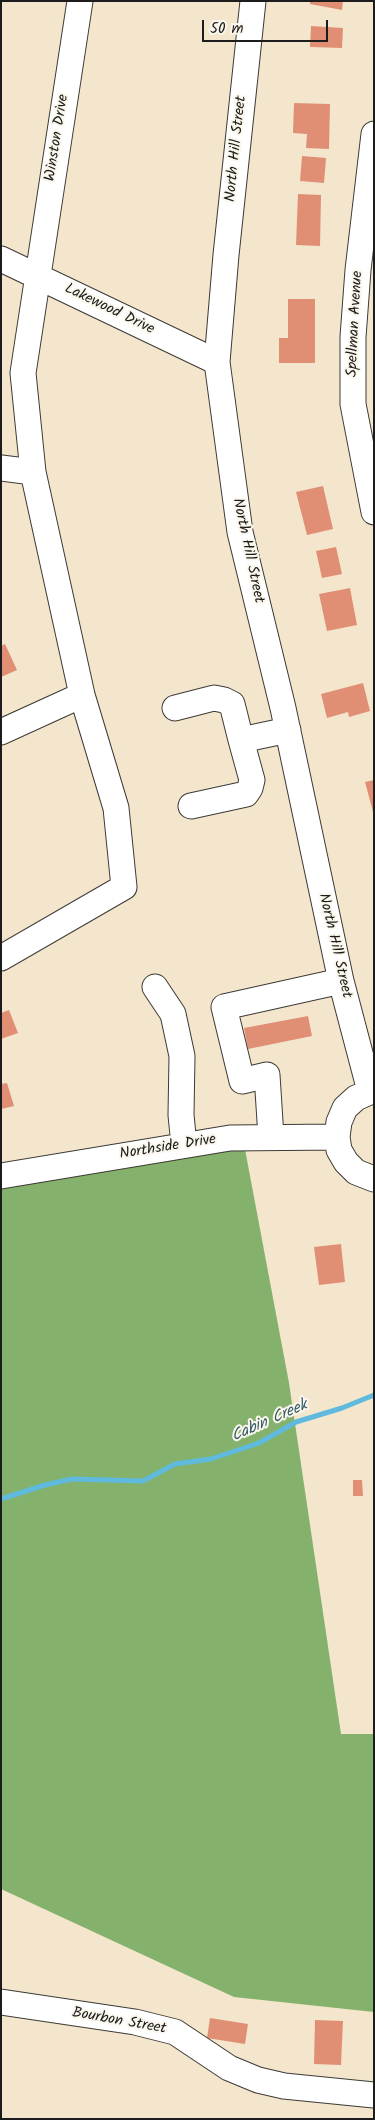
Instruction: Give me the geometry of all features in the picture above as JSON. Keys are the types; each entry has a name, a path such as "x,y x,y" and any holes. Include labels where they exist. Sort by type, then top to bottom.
{"street":[{"name":"Winston Drive","path":"1,958 124,887 116,808 82,695 33,472 23,373 80,1"},
{"name":"North Hill Street","path":"254,1 226,255 217,362 240,532 288,730 341,981 372,1091"},
{"name":"Spellman Avenue","path":"373,506 353,404 353,337 358,270 374,134"},
{"name":"Lakewood Drive","path":"1,259 217,362"},
{"path":"1,468 33,472"},
{"path":"1,732 82,695"},
{"path":"175,708 214,698 232,704 252,780 246,794 191,806"},
{"path":"241,740 288,730"},
{"path":"271,1137 267,1075 242,1081 224,1007 341,981"},
{"path":"155,987 173,1014 182,1056 181,1115 184,1145"},
{"path":"372,1091 356,1098 345,1108 339,1122 337,1137 339,1150 346,1162 356,1172 374,1179"},
{"name":"Northside Drive","path":"1,1176 230,1138 337,1137"},
{"name":"Bourbon Street","path":"1,2002 135,2022 175,2032 229,2068 258,2080 275,2084 374,2094"}],"green space":[{"path":"241,1128 289,1383 341,1734 374,1734 374,2012 234,1997 1,1889 1,1174"}],"building":[{"path":"310,1 343,1 342,10 310,4"},
{"path":"311,26 343,28 342,48 310,47"},
{"path":"294,103 330,104 329,149 306,148 307,134 293,133"},
{"path":"302,156 326,158 324,183 300,181"},
{"path":"298,194 321,195 320,246 296,245"},
{"path":"288,299 315,299 315,363 279,363 279,338 288,338"},
{"path":"323,486 333,529 307,535 296,492"},
{"path":"336,547 342,574 322,578 316,551"},
{"path":"350,588 357,625 327,631 319,594"},
{"path":"5,644 17,670 1,677 1,646"},
{"path":"363,683 370,711 349,717 348,712 327,718 321,694"},
{"path":"374,780 374,812 373,812 365,782"},
{"path":"9,1010 18,1033 1,1039 1,1013"},
{"path":"308,1016 312,1036 248,1049 244,1028"},
{"path":"7,1083 14,1106 1,1109 1,1084"},
{"path":"341,1244 345,1282 319,1285 314,1247"},
{"path":"353,1480 362,1480 363,1496 353,1496"},
{"path":"210,2018 248,2024 245,2044 207,2038"},
{"path":"315,2020 343,2021 341,2065 314,2064"}],"waterway":[{"name":"Cabin Creek","path":"1,1499 45,1485 72,1479 143,1481 175,1464 211,1459 259,1443 296,1422 342,1408 374,1395"}]}
